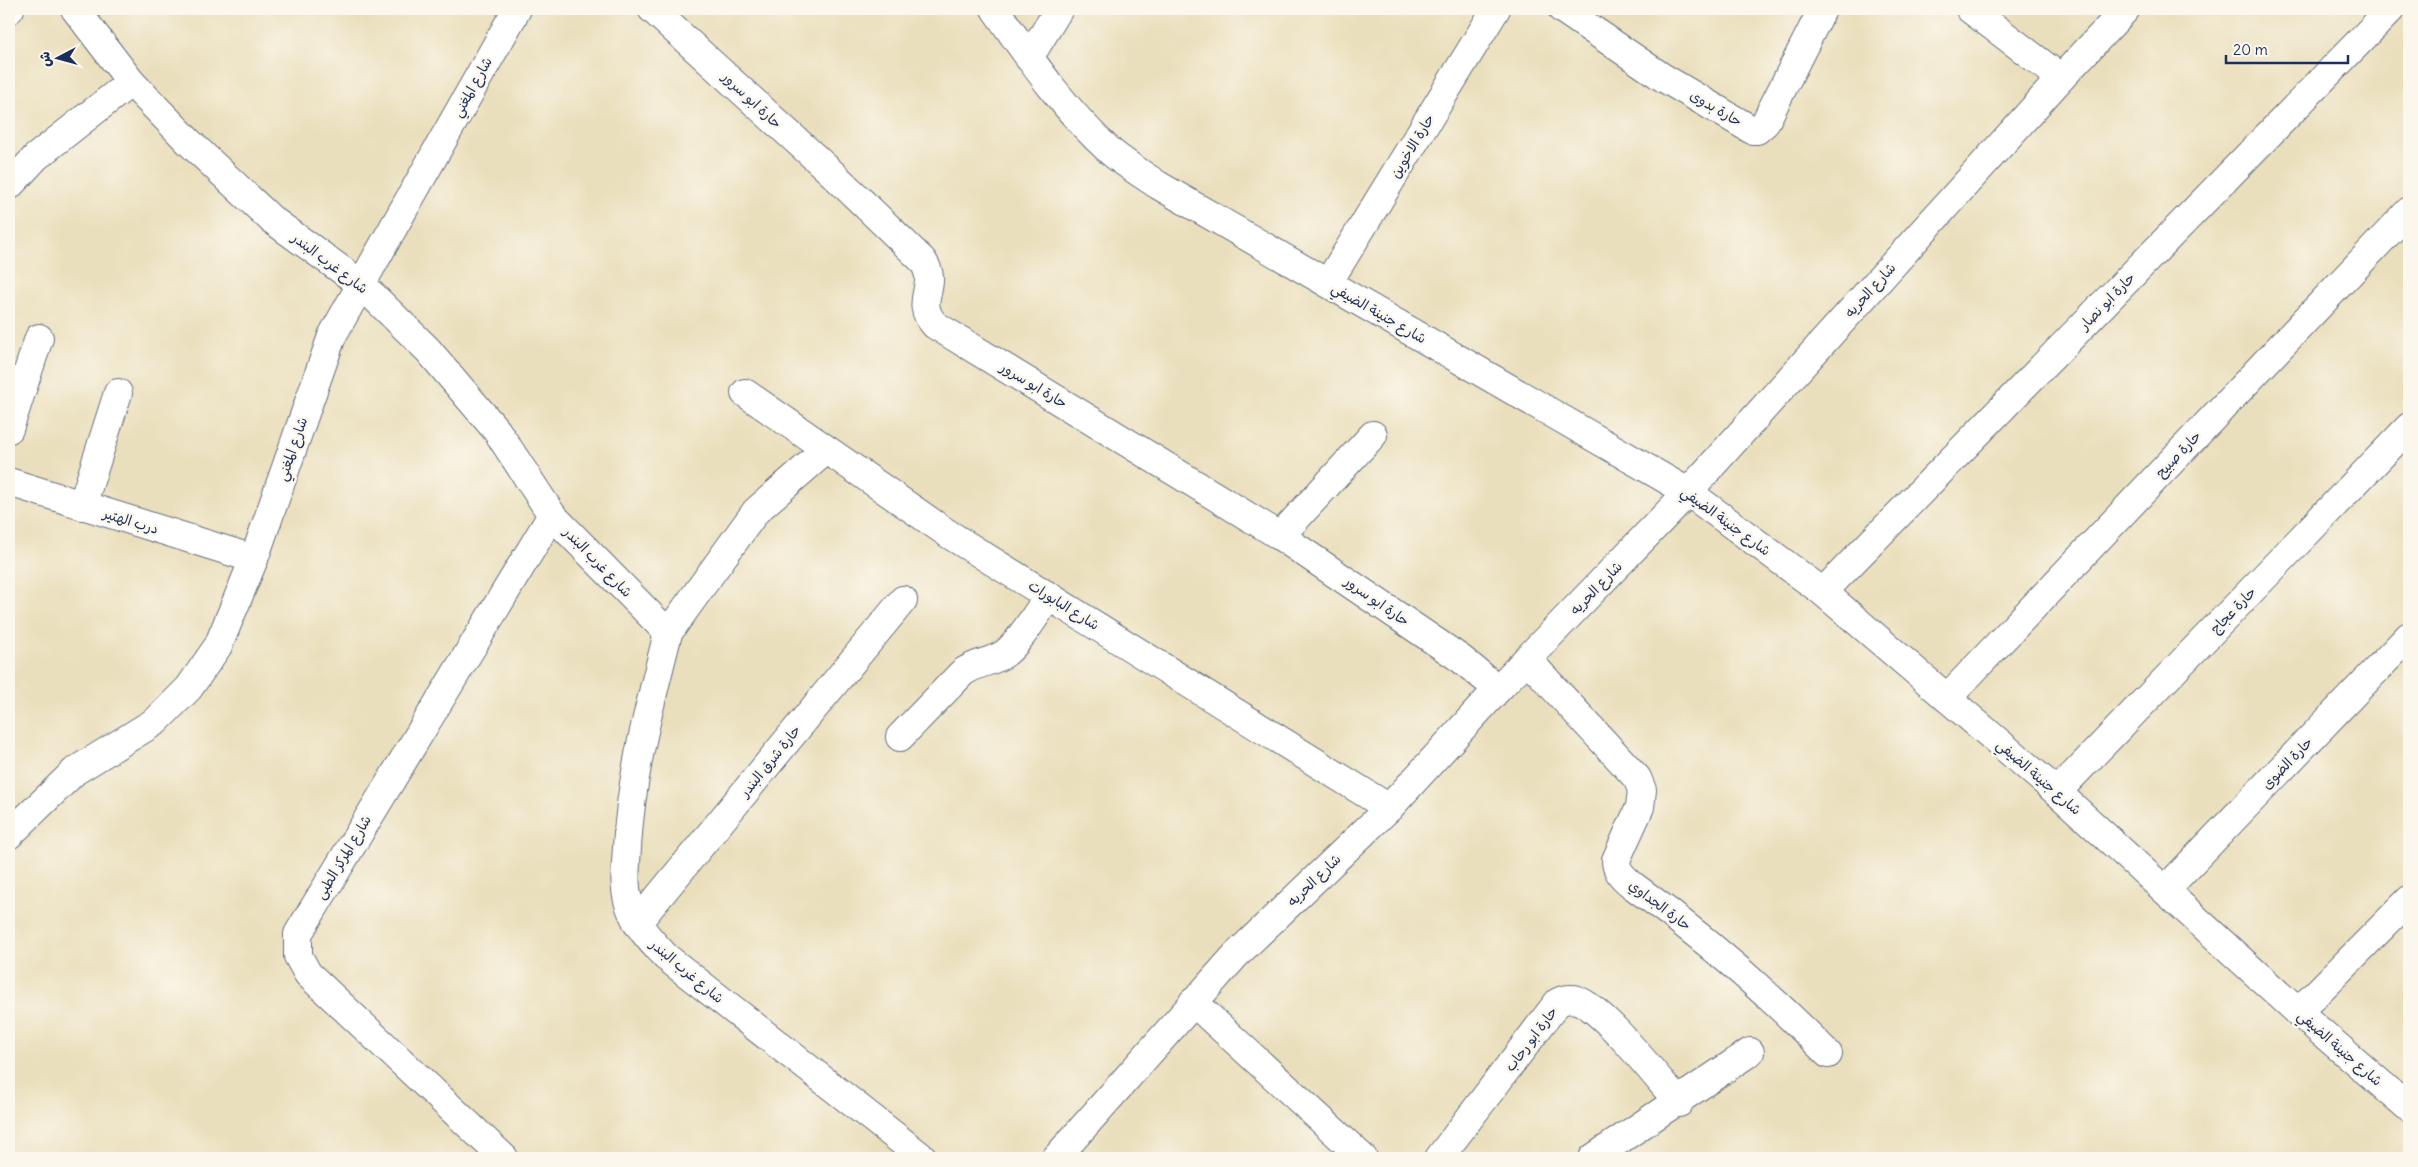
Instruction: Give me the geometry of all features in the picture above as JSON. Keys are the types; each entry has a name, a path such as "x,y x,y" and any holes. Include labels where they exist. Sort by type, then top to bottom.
{"street":[{"name":"شارع غرب البندر","path":"75,9 131,82 189,142 271,219 361,284 428,350 497,431 552,515 668,633 642,739 629,817 625,879 629,904 637,922 645,935 666,956 923,1158"},
{"name":"شارع المغني","path":"9,835 75,771 156,721 188,688 218,646 254,559 332,336 517,9"},
{"name":"حارة ابو سرور","path":"652,9 833,174 922,260 928,269 930,277 924,305 930,320 935,325 1280,536 1462,659 1498,690"},
{"name":"شارع جنينة الضيفي","path":"995,9 1063,102 1111,152 1158,185 1688,492 1823,592 2057,792 2298,1012 2409,1108"},
{"path":"1029,58 1059,9"},
{"name":"حارة الاخوين","path":"1328,283 1496,9"},
{"name":"حارة بدوى","path":"1562,9 1662,77 1752,130 1757,130 1765,123 1822,10"},
{"path":"1970,9 2061,78"},
{"name":"شارع الحريه","path":"1056,1158 1235,956 1389,808 1527,659 1688,492 2061,78 2126,9"},
{"name":"حارة ابو نصار","path":"1823,592 2391,9"},
{"path":"9,186 36,158 131,82"},
{"name":"حارة صبيح","path":"1947,698 2409,211"},
{"path":"9,429 39,338"},
{"path":"82,506 118,393"},
{"name":"شارع البابورات","path":"745,393 948,533 1389,808"},
{"name":"حارة عجاج","path":"2057,792 2409,427"},
{"path":"1280,536 1373,435"},
{"path":"668,633 756,511 826,450"},
{"name":"درب الهتير","path":"9,482 254,559"},
{"name":"شارع المركز الطبى","path":"504,1158 308,974 298,956 298,934 552,515"},
{"path":"900,737 962,673 970,667 994,659 1009,650 1049,596"},
{"name":"حارة شرق البندر","path":"637,922 902,600"},
{"name":"حارة الضوى","path":"2165,890 2409,636"},
{"name":"حارة الجداوي","path":"1527,659 1637,778 1642,790 1640,807 1616,860 1616,867 1620,873 1632,885 1717,950 1775,1000 1828,1054"},
{"path":"2298,1012 2409,900"},
{"name":"حارة ابو رحاب","path":"1439,1158 1558,1002 1565,999 1580,1001 1606,1021 1679,1102"},
{"path":"1193,1002 1363,1158"},
{"path":"1594,1158 1750,1052"}]}
